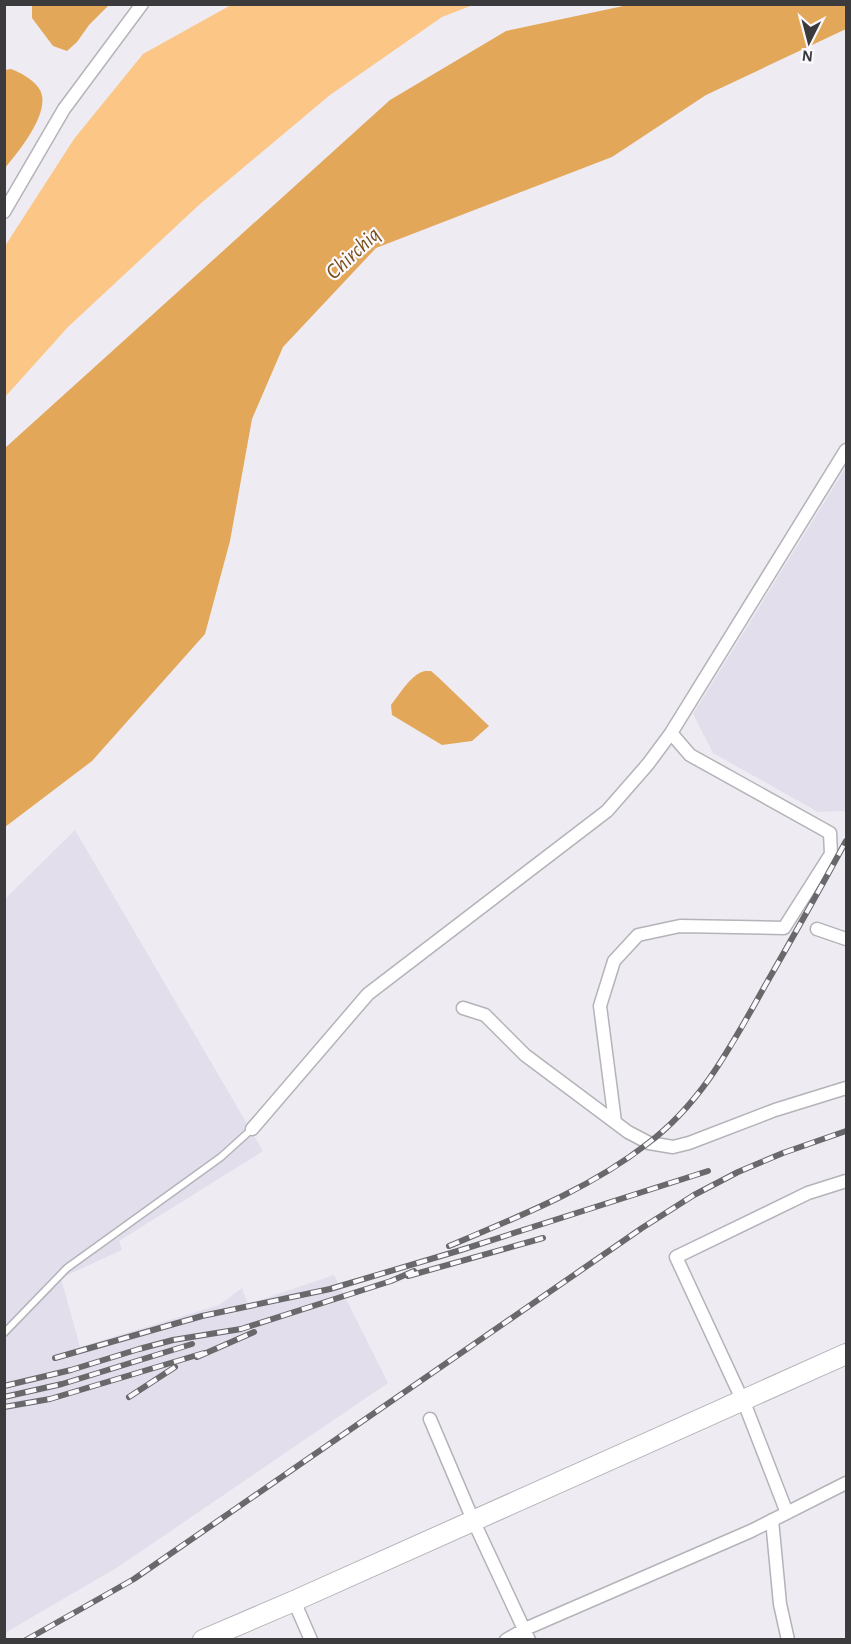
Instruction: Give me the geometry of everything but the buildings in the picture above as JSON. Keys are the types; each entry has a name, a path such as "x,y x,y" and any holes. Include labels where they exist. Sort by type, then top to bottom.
{"main road":[{"path":"229,1640 296,1606 744,1405 846,1354"},
{"path":"744,1405 846,1367"},
{"path":"203,1640 296,1606"}],"street":[{"path":"4,212 64,110 142,4"},
{"path":"252,1129 369,994 607,811 648,764 671,733 846,450"},
{"path":"615,1122 600,1006 614,961 638,935 680,926 784,928 831,855 830,833 690,755 671,733"},
{"path":"817,929 846,939"},
{"path":"463,1008 485,1015 525,1055 628,1132 649,1143 674,1147 689,1143 775,1110 846,1088"},
{"path":"787,1513 744,1405 676,1257 808,1193 846,1181"},
{"path":"430,1419 476,1526 527,1634"},
{"path":"506,1640 527,1634 751,1531 846,1483"},
{"path":"772,1520 780,1604 788,1640"},
{"path":"296,1606 311,1640"}],"lane":[{"path":"4,1334 67,1268 221,1157 252,1129"}],"shaded area":[{"path":"231,5 473,5 442,17 330,95 200,204 68,327 5,397 5,246 74,139 143,54"},
{"path":"846,467 846,813 843,811 818,812 713,753 693,714"},
{"path":"75,830 263,1151 119,1241 122,1250 61,1278 80,1347 219,1305 242,1288 248,1304 334,1275 388,1383 118,1567 5,1633 5,899"}],"water":[{"path":"32,4 109,5 67,51 53,46 32,18"},
{"name":"Chirchiq","path":"628,5 846,5 846,29 706,95 612,157 376,248 283,347 252,419 230,541 205,634 92,761 5,827 5,448 390,100 506,31"},
{"path":"11,69 26,76 38,87 42,96 42,106 33,129 5,168 5,70"},
{"path":"425,671 431,671 489,726 472,741 442,745 392,715 391,705 402,690 410,680"}],"railway":[{"path":"449,1246 576,1189 624,1160 667,1128 715,1071 846,841"},
{"path":"26,1640 134,1579 642,1228 694,1195 738,1172 783,1153 846,1131"},
{"path":"55,1358 202,1316 330,1289 461,1250 708,1171"},
{"path":"408,1276 543,1238"},
{"path":"4,1386 71,1370 173,1340 241,1329 391,1281 414,1271"},
{"path":"197,1357 254,1332"},
{"path":"4,1397 62,1384 192,1344"},
{"path":"4,1407 50,1399 204,1353"},
{"path":"129,1397 175,1367"}]}
